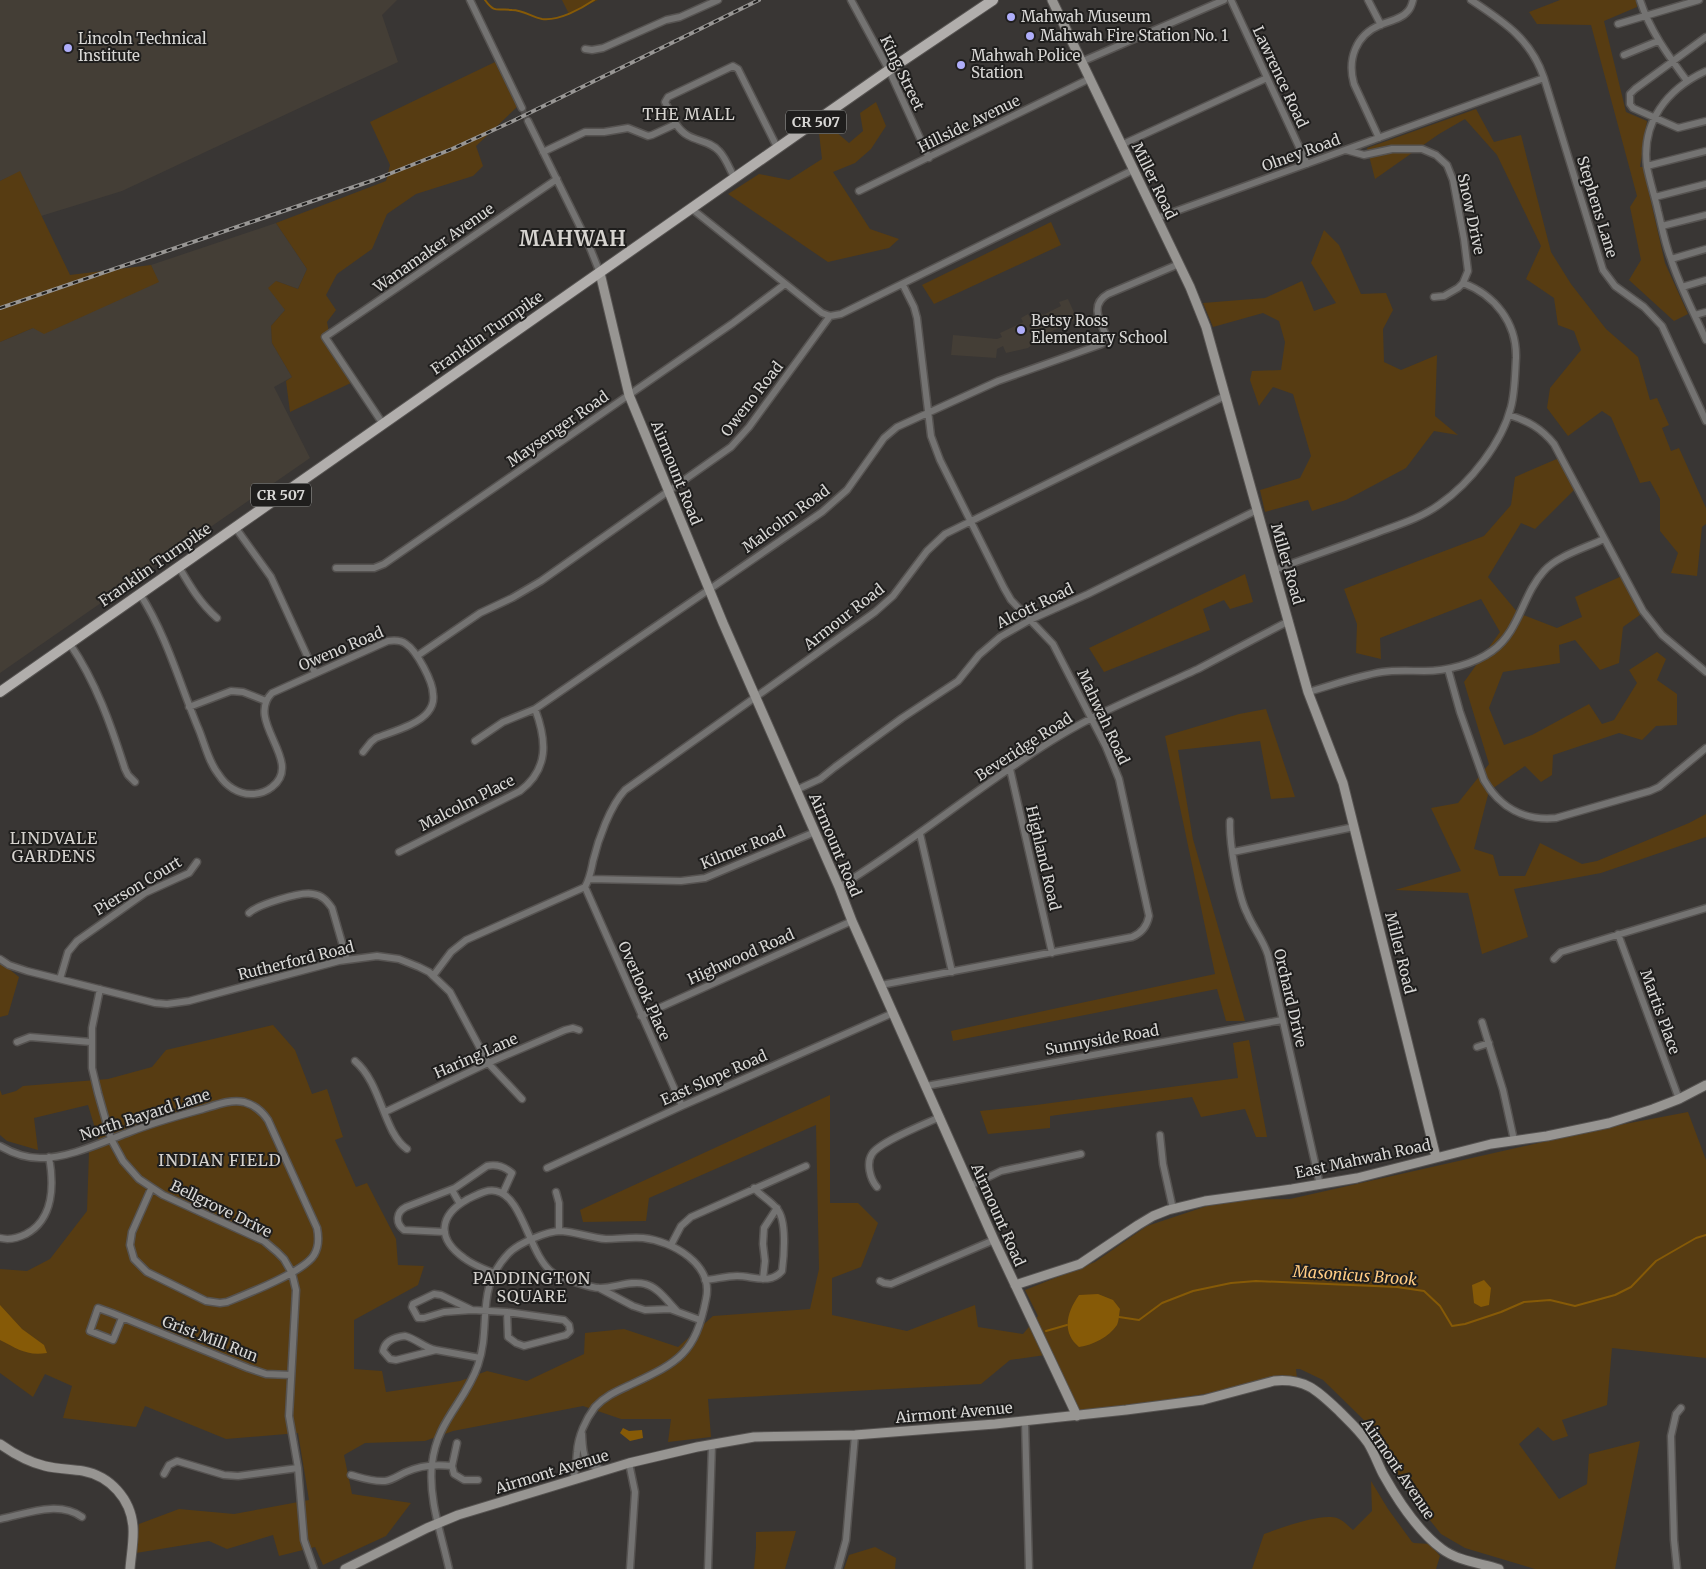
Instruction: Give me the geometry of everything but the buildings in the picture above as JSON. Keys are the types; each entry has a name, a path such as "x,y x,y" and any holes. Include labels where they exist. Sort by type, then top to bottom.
{"main road":[{"name":"Franklin Turnpike","path":"0,692 889,70 992,0"}],"street":[{"path":"470,0 522,108"},
{"path":"585,49 603,48 666,20 680,17 718,0"},
{"name":"King Street","path":"852,0 889,70 929,158"},
{"name":"Miller Road","path":"1052,0 1190,287 1206,327 1308,692 1338,766 1436,1157"},
{"path":"1081,62 1224,0"},
{"name":"Lawrence Road","path":"1231,0 1307,164"},
{"path":"1368,0 1381,25"},
{"path":"1379,138 1354,84 1351,68 1353,52 1367,32 1410,10 1413,0"},
{"path":"1640,0 1658,41 1687,81"},
{"path":"1618,24 1699,0"},
{"name":"Stephens Lane","path":"1476,1 1519,35 1535,55 1544,78 1603,270 1616,286 1644,307 1662,326 1706,421"},
{"path":"1706,37 1672,60 1630,94 1630,104 1633,108 1678,128 1706,121"},
{"path":"1624,55 1658,41"},
{"path":"735,179 720,152 681,133 665,102 668,97 733,66 738,69 778,149"},
{"path":"1706,71 1687,81 1667,97 1649,132 1647,144 1647,166 1671,258 1706,340"},
{"path":"1121,145 1267,78"},
{"name":"Olney Road","path":"1157,218 1544,78"},
{"name":"Hillside Avenue","path":"859,191 1089,79"},
{"path":"528,121 588,244 600,273"},
{"path":"543,152 584,132 604,132 628,128 648,136 676,124"},
{"name":"Snow Drive","path":"1346,150 1364,155 1392,149 1412,148 1430,151 1442,159 1453,180 1464,239 1468,272 1463,283"},
{"path":"1647,166 1706,151"},
{"path":"692,209 822,313 830,316 841,314 903,285 1133,170"},
{"name":"Wanamaker Avenue","path":"383,424 326,337 556,179"},
{"path":"1655,197 1706,184"},
{"path":"1662,226 1706,215"},
{"path":"1671,258 1706,249"},
{"name":"Malcolm Road","path":"475,741 503,722 535,709 834,502 858,476 890,432 927,413 1016,374 1102,344 1106,335 1097,316 1097,306 1100,301 1108,294 1179,264"},
{"name":"Airmount Road","path":"600,273 629,395 709,589 839,887 852,921 994,1240 1077,1416"},
{"path":"1682,287 1706,280"},
{"path":"1274,570 1406,522 1440,504 1460,486 1487,455 1504,429 1513,401 1516,355 1510,329 1503,313 1490,298 1475,287 1463,283 1444,296 1434,297"},
{"name":"Maysenger Road","path":"336,568 374,568 384,564 629,395 785,284"},
{"name":"Mahwah Road","path":"881,985 1132,937 1142,931 1146,926 1149,916 1118,779 1106,747 1053,644 1011,600 935,447 927,413 917,318 914,307 903,285"},
{"path":"1695,316 1706,312"},
{"name":"Oweno Road","path":"266,701 276,691 388,641 405,643 417,656 480,613 528,589 731,447 740,438 830,316"},
{"name":"Armour Road","path":"585,887 590,879 593,861 610,811 619,796 632,784 875,612 893,596 927,551 945,534 1225,396"},
{"path":"1509,415 1533,424 1554,444 1636,598 1651,622 1672,644 1706,672"},
{"name":"Alcott Road","path":"796,790 827,775 894,723 958,681 988,645 1000,637 1030,620 1088,594 1257,510"},
{"path":"235,527 271,577 315,674"},
{"path":"1308,692 1370,674 1448,669 1484,656 1496,648 1511,630 1543,572 1556,561 1604,539"},
{"path":"179,567 191,590 217,618"},
{"path":"140,594 159,627 189,707 218,775 237,791 258,794 270,789 278,780 282,769 280,757 269,732 264,712 266,701 243,692 230,690 189,707"},
{"name":"Beveridge Road","path":"839,887 876,865 1059,736 1091,718 1198,668 1288,621"},
{"path":"70,644 88,671 106,714 125,769 135,782"},
{"path":"363,752 376,738 418,720 431,707 432,688 417,656"},
{"path":"1448,669 1460,712 1484,780 1501,803 1527,817 1556,818 1650,791 1666,782 1706,748"},
{"name":"Malcolm Place","path":"398,852 520,791 526,786 537,773 543,756 542,731 535,709"},
{"name":"Highland Road","path":"1010,769 1052,953"},
{"name":"Orchard Drive","path":"1230,821 1233,852 1242,901 1248,917 1265,946 1320,1185"},
{"path":"1233,852 1354,827"},
{"name":"Kilmer Road","path":"590,879 681,881 705,878 814,832"},
{"path":"920,834 952,972"},
{"name":"Pierson Court","path":"60,979 68,952 77,940 145,893 189,874 197,862"},
{"path":"433,976 451,952 466,940 585,887"},
{"name":"Overlook Place","path":"585,887 682,1106"},
{"path":"249,913 257,907 302,894 320,896 332,908 347,960"},
{"path":"1554,959 1561,952 1706,908"},
{"name":"Highwood Road","path":"641,1016 852,921"},
{"name":"Martis Place","path":"1618,934 1679,1099"},
{"name":"Rutherford Road","path":"100,989 155,1003 180,1003 347,960 366,957 388,957 408,962 433,976 456,1000 488,1063 522,1099"},
{"path":"0,959 18,968 100,989"},
{"name":"Bellgrove Drive","path":"100,989 91,1042 94,1076 111,1138 130,1170 151,1189 264,1241 277,1252 292,1273 297,1297 289,1416 298,1468 304,1540 314,1569"},
{"name":"East Slope Road","path":"547,1168 893,1013"},
{"name":"Sunnyside Road","path":"926,1086 1282,1020"},
{"path":"1482,1022 1503,1090 1514,1140"},
{"name":"Haring Lane","path":"385,1112 488,1063 565,1030 572,1028 579,1030"},
{"path":"16,1042 30,1038 91,1042"},
{"path":"1477,1047 1489,1043"},
{"path":"355,1061 368,1073 398,1141 407,1149"},
{"name":"East Mahwah Road","path":"1015,1284 1080,1264 1153,1216 1173,1209 1205,1201 1357,1178 1492,1144 1546,1136 1609,1123 1679,1099 1702,1087"},
{"name":"North Bayard Lane","path":"0,1146 21,1155 49,1157 95,1145 176,1116 230,1102 245,1102 258,1109 268,1120 318,1235 317,1248 314,1255 302,1267 292,1273 234,1299 220,1303 206,1301 146,1272 131,1252 130,1239 151,1189"},
{"path":"877,1187 872,1181 870,1172 870,1155 878,1146 940,1117"},
{"path":"1160,1135 1163,1164 1173,1209"},
{"path":"970,1186 1001,1170 1080,1154"},
{"path":"0,1238 10,1239 24,1235 42,1220 49,1205 51,1193 49,1157"},
{"path":"445,1232 404,1230 399,1224 398,1215 406,1206 462,1185 487,1166 496,1165 512,1173 503,1193"},
{"path":"671,1245 681,1226 691,1217 806,1166"},
{"path":"705,1280 736,1276 763,1279 778,1276 782,1271 782,1218 777,1208 762,1198 754,1188"},
{"path":"452,1190 460,1204"},
{"path":"494,1273 458,1254 445,1232 444,1222 453,1208 482,1192 491,1190 503,1193 518,1211 540,1259 561,1278 599,1288 633,1306 645,1310 677,1311 700,1320"},
{"path":"556,1192 559,1203 559,1231"},
{"path":"763,1279 765,1261 764,1228 777,1208"},
{"path":"449,1569 433,1492 432,1465 436,1442 441,1429 470,1384 480,1358 488,1287 494,1273 510,1253 532,1240 559,1231 606,1238 642,1238 661,1241 678,1249 696,1264 705,1280 707,1297 692,1343 674,1362 602,1400 589,1415 582,1430 578,1442 573,1480"},
{"path":"880,1281 884,1284 892,1284 994,1240"},
{"path":"599,1288 639,1283 646,1284 657,1291 677,1311"},
{"path":"472,1310 438,1294 430,1295 415,1302 412,1308 421,1319 444,1312 472,1310 507,1312 564,1320 569,1324 570,1331 566,1336 528,1346 520,1346 508,1337 507,1312"},
{"name":"Grist Mill Run","path":"122,1318 113,1340 90,1331 98,1308 248,1368 266,1374 291,1375"},
{"path":"436,1350 396,1360 390,1358 383,1351 389,1341 405,1336 428,1348 480,1358"},
{"name":"Airmont Avenue","path":"345,1569 438,1522 458,1515 628,1463 712,1444 754,1437 855,1435 1077,1416 1203,1400 1274,1381 1292,1381 1302,1383 1320,1392 1356,1428 1369,1445 1382,1472 1397,1496 1418,1525 1434,1542 1443,1550 1466,1560 1499,1569"},
{"path":"1677,1569 1674,1540 1671,1436 1676,1414 1682,1408"},
{"path":"1025,1421 1029,1569"},
{"path":"582,1430 583,1450 589,1464 594,1468 605,1470"},
{"path":"838,1569 846,1540 855,1435"},
{"path":"457,1443 452,1466 454,1474 464,1480 478,1480"},
{"path":"0,1444 31,1462 58,1469 90,1473 99,1476 114,1486 126,1502 132,1518 133,1536 130,1569"},
{"path":"708,1569 712,1444"},
{"path":"164,1474 169,1465 177,1461 224,1475 255,1474 298,1468"},
{"path":"628,1463 635,1492 630,1569"},
{"path":"350,1475 376,1482 387,1481 414,1469 432,1465 452,1466"},
{"path":"0,1519 50,1509 69,1510 82,1517"}],"shaded area":[{"path":"0,0 397,0 382,15 398,62 122,191 41,216 20,172 0,181"},
{"path":"562,0 598,0 569,14"},
{"path":"1560,0 1636,0 1637,7 1604,21 1626,112 1647,121 1640,167 1643,167 1665,263 1688,314 1674,321 1629,280 1641,260 1630,207 1637,196 1591,25 1537,24 1529,12"},
{"path":"495,62 517,107 476,146 483,166 473,176 416,194 387,214 372,249 337,274 326,295 336,310 327,322 331,342 355,381 290,412 286,381 292,377 272,343 271,326 285,310 268,288 276,281 298,289 307,269 276,223 386,181 390,165 370,122"},
{"path":"876,102 886,126 871,149 855,163 833,172 870,229 899,239 889,248 828,262 728,194 759,174 789,180 822,159 819,133 829,126 849,143 863,131 860,113"},
{"path":"1476,109 1494,142 1521,135 1551,252 1571,284 1606,329 1638,357 1650,400 1657,398 1669,425 1662,428 1671,451 1679,448 1706,508 1706,524 1702,527 1697,576 1671,573 1678,553 1660,531 1660,499 1650,481 1640,483 1611,417 1602,411 1568,436 1547,408 1550,388 1581,350 1574,331 1558,325 1554,298 1526,279 1541,246 1497,155 1465,119 1439,134 1375,179 1367,148"},
{"path":"20,171 70,275 151,265 159,282 44,334 33,328 0,342 0,181"},
{"path":"1051,222 1061,245 934,304 922,285"},
{"path":"276,223 307,269 298,289 276,281 285,310 271,326 272,343 292,377 274,387 310,458 0,673 0,342 158,282 151,265"},
{"path":"1324,230 1339,245 1361,294 1386,293 1393,310 1383,329 1384,362 1401,370 1437,355 1435,416 1458,435 1434,431 1406,468 1346,500 1312,511 1308,500 1265,512 1260,490 1300,478 1311,456 1293,394 1273,387 1259,406 1250,380 1252,371 1281,370 1285,342 1279,321 1263,313 1213,327 1203,303 1265,298 1302,281 1314,311 1336,303 1311,263"},
{"name":"Betsy Ross Elementary School","path":"1068,299 1077,319 1044,335 1040,328 1033,331 1036,337 1032,340 1034,343 1028,348 1006,353 1003,346 997,349 996,358 951,355 953,335 997,339 1002,337 1000,333 1023,322 1021,318 1028,314 1034,325 1038,323 1035,316 1041,313 1043,315 1061,306 1059,302"},
{"path":"1559,458 1576,488 1535,529 1521,523 1488,577 1518,613 1557,628 1582,617 1575,597 1622,576 1644,612 1623,627 1619,663 1600,670 1575,640 1559,645 1560,663 1503,672 1489,708 1504,745 1532,735 1589,704 1602,724 1614,720 1637,683 1629,670 1657,652 1666,659 1657,680 1677,694 1677,725 1656,726 1642,740 1619,733 1553,755 1552,775 1541,782 1525,766 1489,791 1474,849 1493,855 1499,876 1525,876 1540,843 1582,864 1597,861 1689,823 1706,814 1706,837 1601,873 1514,889 1528,937 1482,954 1468,893 1395,890 1461,871 1431,808 1458,803 1489,764 1464,682 1500,632 1481,599 1380,638 1381,659 1356,653 1357,624 1344,589 1484,536 1511,505 1515,477"},
{"path":"1245,574 1253,602 1230,609 1224,600 1203,609 1210,630 1104,672 1089,648"},
{"path":"1266,709 1295,797 1271,799 1260,741 1178,750 1193,839 1245,1021 1226,1021 1217,989 953,1041 951,1031 1215,974 1165,736 1239,714"},
{"path":"0,962 19,977 8,1015 0,1017"},
{"path":"273,1025 295,1050 312,1094 327,1089 343,1137 335,1140 356,1187 367,1183 396,1239 398,1265 424,1266 418,1285 354,1320 354,1369 382,1371 386,1392 460,1381 487,1371 527,1381 584,1354 585,1333 624,1329 678,1347 713,1316 810,1309 819,1269 816,1125 649,1198 646,1221 583,1222 580,1210 830,1095 830,1203 858,1203 878,1223 861,1267 832,1278 832,1315 907,1331 975,1305 978,1327 1023,1334 1038,1316 1025,1290 1095,1262 1147,1226 1225,1200 1290,1199 1614,1126 1688,1112 1706,1160 1706,1358 1612,1348 1607,1405 1562,1420 1568,1436 1553,1441 1538,1427 1519,1444 1559,1499 1587,1484 1589,1454 1640,1441 1615,1569 1535,1569 1465,1548 1441,1534 1409,1494 1366,1422 1323,1380 1300,1369 1296,1369 1297,1379 1081,1414 1052,1354 1010,1360 981,1384 708,1399 711,1437 668,1442 671,1419 621,1419 583,1406 453,1431 425,1441 365,1443 344,1455 352,1494 411,1503 386,1536 323,1565 315,1547 279,1556 273,1535 227,1549 209,1541 136,1553 139,1524 179,1509 234,1514 309,1500 298,1433 226,1439 145,1406 136,1427 63,1418 72,1386 45,1374 33,1397 0,1373 0,1269 27,1271 50,1259 87,1211 89,1152 101,1148 88,1105 34,1118 38,1150 7,1141 0,1135 0,1090 2,1095 16,1091 23,1086 108,1079 152,1067 166,1050"},
{"path":"1249,1040 1267,1137 1256,1137 1245,1109 1201,1117 1192,1097 1050,1116 1050,1128 988,1134 980,1111 1238,1078 1233,1043"},
{"path":"1484,1280 1491,1288 1489,1305 1481,1307 1474,1303 1472,1285"},
{"path":"1098,1294 1113,1300 1120,1309 1118,1323 1110,1333 1100,1340 1079,1347 1073,1341 1068,1328 1071,1308 1079,1295"},
{"path":"0,1305 22,1329 44,1345 47,1353 28,1353 0,1340"},
{"path":"623,1428 629,1431 642,1430 643,1438 630,1441 620,1433"},
{"path":"1371,1481 1388,1509 1412,1542 1430,1544 1440,1556 1436,1569 1252,1569 1264,1534 1300,1522 1330,1517 1339,1519 1353,1530 1372,1511"},
{"path":"796,1531 785,1569 754,1569 756,1532"},
{"path":"875,1547 896,1558 895,1569 844,1569 849,1555"}],"waterway":[{"path":"485,0 494,9 516,10 542,19 570,14 594,0"},
{"name":"Masonicus Brook","path":"1119,1317 1139,1320 1162,1303 1193,1291 1231,1283 1256,1281 1397,1287 1424,1291 1440,1306 1452,1326 1465,1324 1524,1302 1550,1300 1575,1306 1615,1295 1631,1287 1656,1261 1696,1238 1706,1235"},
{"name":"Masonicus Brook","path":"1046,1331 1067,1325"}],"tunnel":[{"path":"522,108 528,121"}],"railway":[{"path":"0,308 374,180 452,149 759,0"}],"place":[{"name":"Mahwah Museum","path":"1011,17"},
{"name":"Mahwah Fire Station No. 1","path":"1030,36"},
{"name":"Lincoln Technical Institute","path":"68,48"},
{"name":"Mahwah Police Station","path":"961,65"},
{"name":"Betsy Ross Elementary School","path":"1021,330"}],"district":[{"name":"THE MALL","path":"689,114"},
{"name":"MAHWAH","path":"573,239"},
{"name":"LINDVALE GARDENS","path":"54,847"},
{"name":"INDIAN FIELD","path":"220,1160"},
{"name":"PADDINGTON SQUARE","path":"532,1287"}]}
